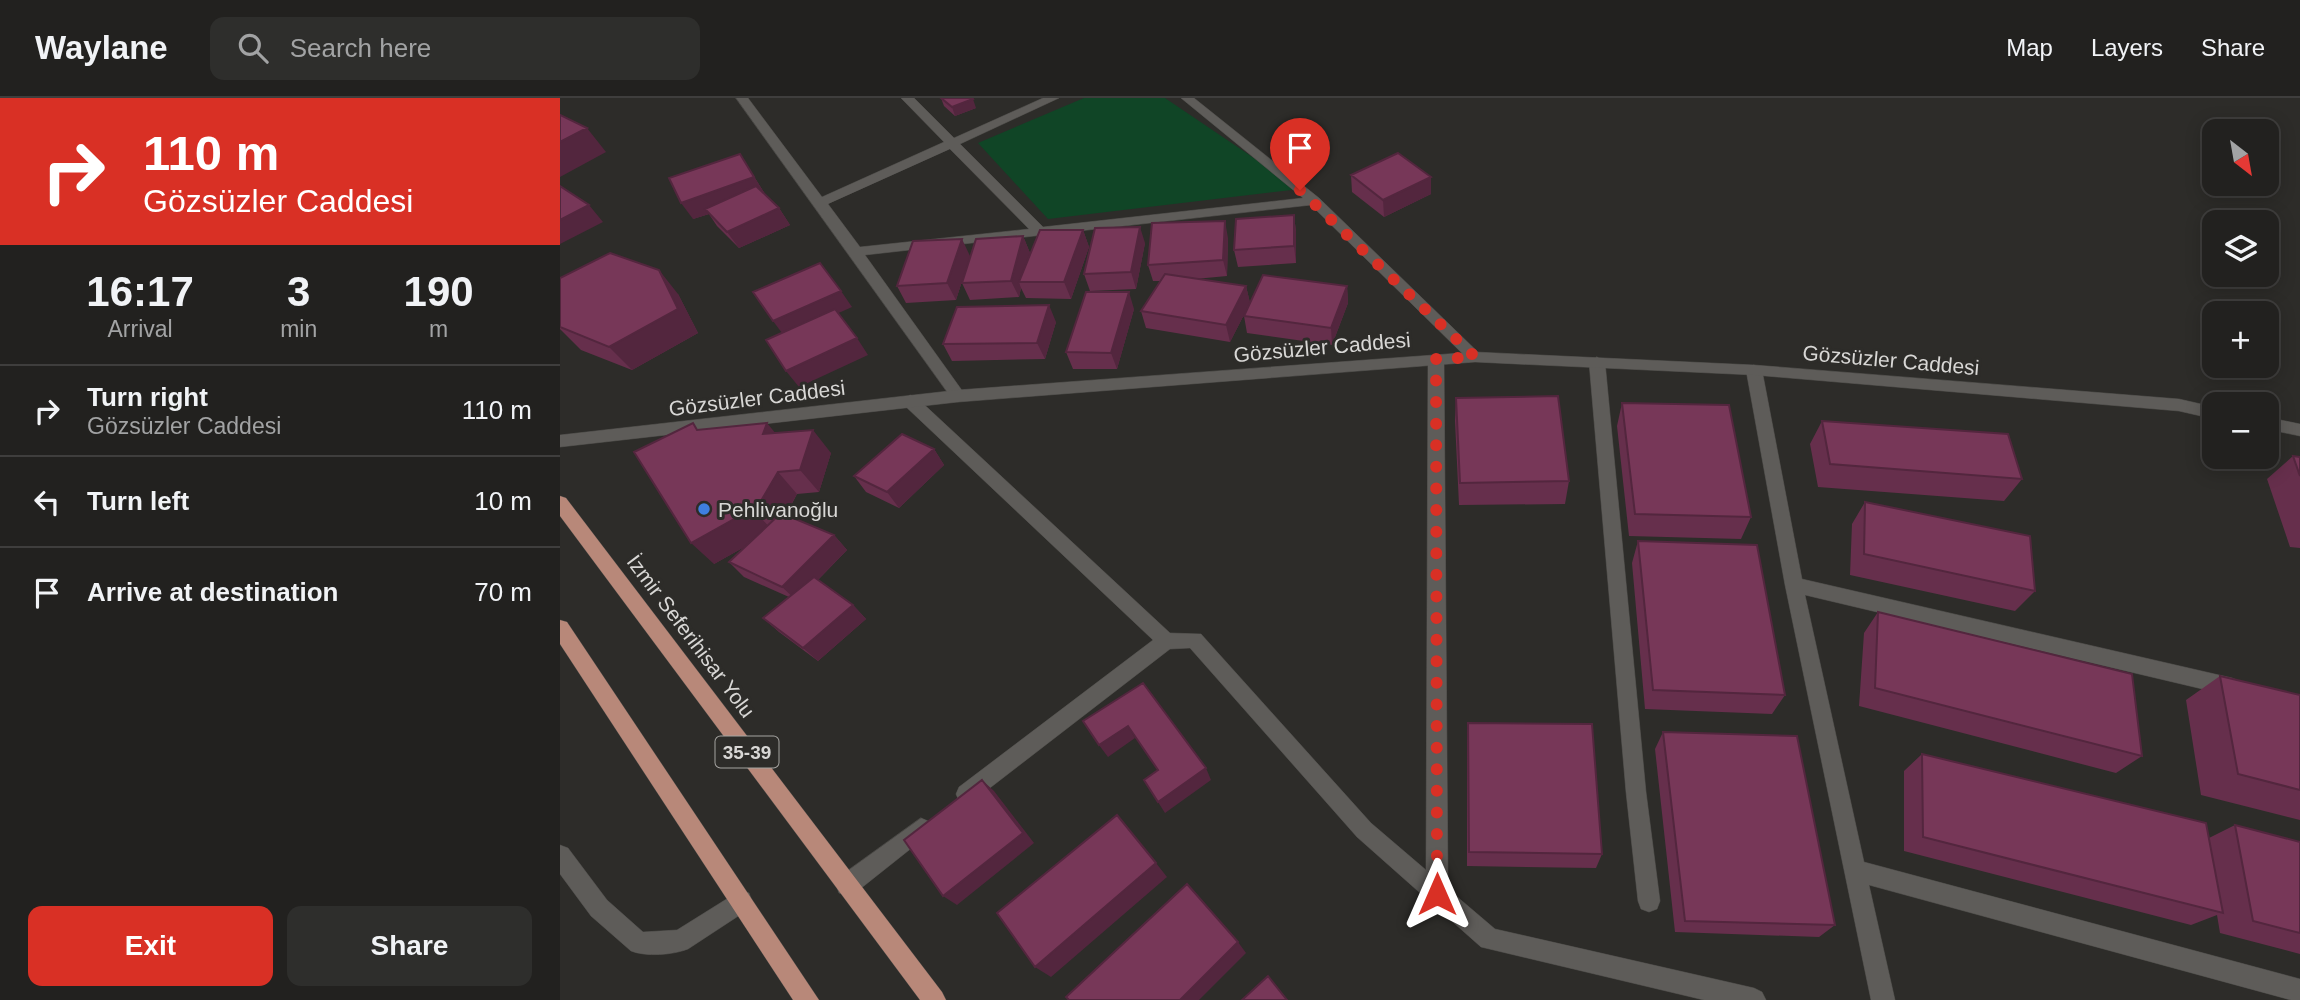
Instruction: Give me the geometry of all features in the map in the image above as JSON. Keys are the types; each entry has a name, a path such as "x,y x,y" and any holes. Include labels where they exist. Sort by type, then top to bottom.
{"main road":[{"name":"İzmir Seferihisar Yolu","path":"560,503 934,1000"},
{"path":"560,628 807,1000"}],"street":[{"path":"742,98 958,396"},
{"path":"907,98 1041,233"},
{"path":"820,203 1053,98"},
{"path":"1187,98 1314,201 1475,357"},
{"path":"856,252 1314,201"},
{"name":"Gözsüzler Caddesi","path":"560,441 958,396 1475,357 1754,370 2179,405 2202,410"},
{"path":"1436,359 1437,894"},
{"path":"1597,362 1636,792 1649,901"},
{"path":"1754,370 1794,584 1882,1000"},
{"path":"910,401 1166,641"},
{"path":"2279,426 2300,430"},
{"path":"1794,584 2247,691"},
{"path":"847,885 1166,641 1194,640 1364,830 1489,939 1754,1000"},
{"path":"560,856 599,908 639,943 680,941 741,901"},
{"path":"1855,870 2300,991"}],"green space":[{"path":"1084,98 1165,98 1300,189 1048,219 978,143"}],"building":[{"path":"941,98 972,98 973,99 952,107"},
{"path":"560,115 587,128 560,142"},
{"path":"1398,153 1431,177 1383,200 1351,175"},
{"path":"740,154 754,177 681,203 669,178"},
{"path":"560,186 589,205 560,220"},
{"path":"756,186 779,208 727,232 705,209"},
{"path":"1294,215 1294,246 1234,250 1236,219"},
{"path":"1225,221 1223,260 1148,265 1152,223"},
{"path":"1140,227 1131,272 1084,274 1095,228"},
{"path":"1040,230 1083,230 1064,282 1019,282"},
{"path":"1023,236 1011,281 962,283 976,239"},
{"path":"962,239 947,283 897,286 913,241"},
{"path":"610,253 659,270 678,309 609,347 560,327 560,278"},
{"path":"820,263 841,291 773,321 753,292"},
{"path":"1165,274 1246,286 1226,325 1141,311"},
{"path":"1263,275 1347,286 1331,328 1244,316"},
{"path":"1086,292 1129,292 1111,353 1066,352"},
{"path":"1049,305 1037,343 943,344 957,307"},
{"path":"835,309 857,338 786,371 766,340"},
{"path":"1558,396 1569,481 1460,483 1456,398"},
{"path":"1622,403 1729,405 1751,517 1635,514"},
{"path":"1822,421 2008,434 2022,479 1830,464"},
{"path":"693,423 697,430 767,423 763,434 813,430 800,470 778,472 758,506 749,505 752,509 691,543 634,452"},
{"path":"902,434 934,449 887,492 854,476"},
{"path":"2293,456 2300,457 2300,476"},
{"path":"1865,502 2030,536 2035,591 1864,554"},
{"path":"781,513 834,535 782,587 729,562"},
{"path":"1638,541 1757,545 1785,695 1653,690"},
{"path":"814,577 853,605 803,648 763,618"},
{"path":"1878,612 2132,674 2142,756 1875,688"},
{"path":"2220,676 2300,695 2300,790 2238,774"},
{"path":"1143,683 1206,768 1158,802 1144,780 1158,770 1128,726 1099,745 1083,721"},
{"path":"1468,723 1592,724 1602,854 1469,852"},
{"path":"1663,732 1797,736 1835,925 1685,921"},
{"path":"1922,754 2206,823 2223,913 1923,837"},
{"path":"982,780 1023,833 943,896 904,840"},
{"path":"1117,815 1156,863 1035,967 997,913"},
{"path":"2235,825 2300,842 2300,933 2253,921"},
{"path":"1187,884 1238,942 1180,1000 1069,1000 1066,997"},
{"path":"1268,976 1287,1000 1242,1000"}],"place":[{"name":"Pehlivanoğlu","path":"704,509"}],"route":[{"path":"1300,190 1475,357 1436,359 1437,894"}]}
